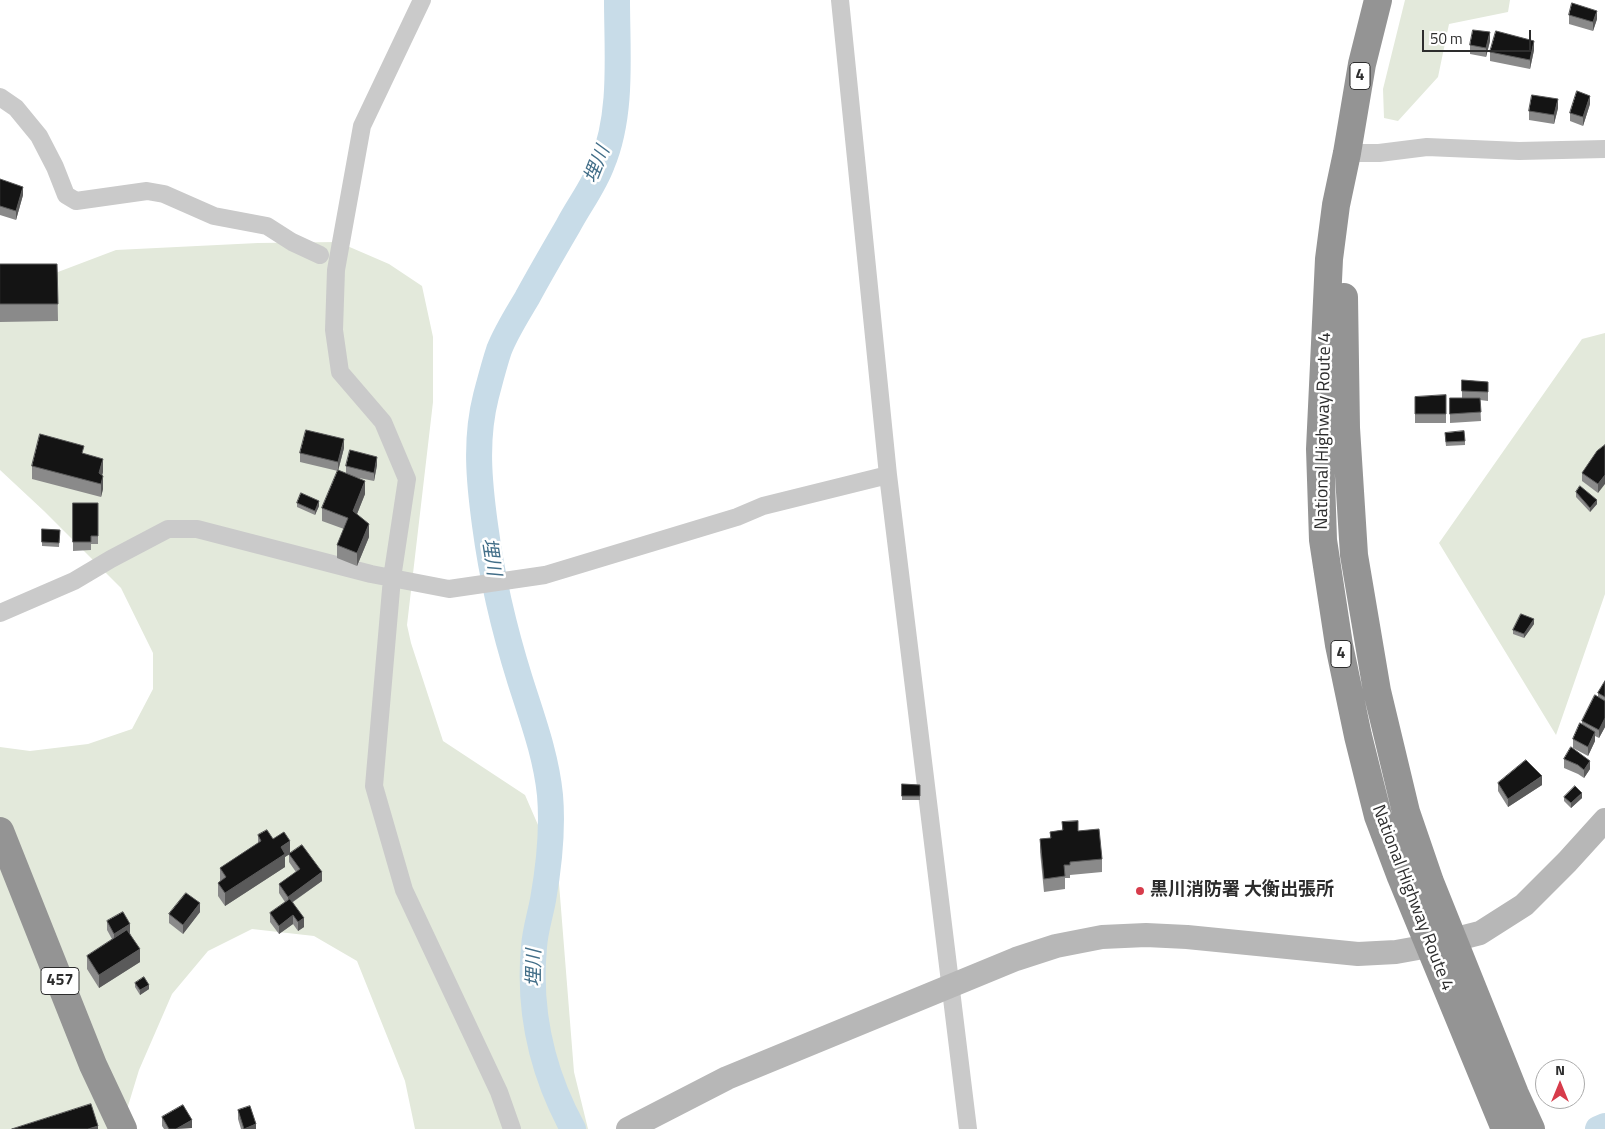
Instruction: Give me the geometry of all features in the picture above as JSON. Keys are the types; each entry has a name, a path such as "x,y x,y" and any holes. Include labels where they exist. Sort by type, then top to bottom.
{"highway":[{"name":"National Highway Route 4","path":"1378,0 1362,64 1347,154 1344,291 1346,428 1354,556 1377,691 1406,812 1430,882 1441,943 1515,1094 1521,1127"},
{"name":"457","path":"0,831 93,1065 123,1129"}],"street":[{"path":"422,0 362,126 336,270 334,330 340,372 383,422 408,479 392,578 374,786 404,890 499,1092 512,1129"},
{"path":"840,0 888,475 968,1129"},
{"path":"0,97 16,108 39,136 66,196 76,201 147,191 164,194 214,216 267,226 292,242 320,255"},
{"path":"1347,154 1379,153 1427,147 1519,151 1605,149"},
{"path":"0,613 74,581 168,529 198,529 293,555 392,578 449,588 545,575 737,517 763,506 888,475"},
{"path":"628,1129 727,1078 1016,959 1056,946 1102,938 1146,935 1187,937 1358,954 1396,952 1480,933 1524,905 1605,820"}],"shaded area":[{"path":"1405,0 1510,0 1508,12 1449,24 1438,77 1398,121 1384,118 1383,89"},
{"path":"338,242 389,264 422,286 433,337 433,402 407,625 411,643 443,741 525,795 558,871 574,1072 588,1129 415,1129 405,1081 357,961 314,936 252,929 208,951 172,994 139,1070 121,1129 0,1129 0,747 30,751 88,744 132,729 153,689 153,653 121,588 0,470 0,317 29,283 116,250 258,243"},
{"path":"1605,333 1605,594 1556,735 1439,543 1582,339"}],"building":[{"path":"1572,3 1597,11 1593,22 1569,15"},
{"path":"1473,30 1490,32 1486,48 1470,45"},
{"path":"1496,31 1534,41 1530,60 1490,52"},
{"path":"1577,91 1590,96 1583,117 1570,113"},
{"path":"1532,95 1558,99 1554,115 1529,111"},
{"path":"0,179 23,187 16,211 0,206"},
{"path":"0,264 57,264 58,304 0,304"},
{"path":"1462,380 1488,382 1488,392 1462,391"},
{"path":"1446,395 1446,414 1415,414 1415,397"},
{"path":"1450,398 1480,398 1481,412 1450,414"},
{"path":"306,430 344,439 338,462 300,453"},
{"path":"1464,431 1465,441 1446,442 1445,433"},
{"path":"40,434 84,446 82,453 103,459 99,473 103,476 101,484 32,466"},
{"path":"1605,445 1605,475 1598,484 1582,473 1597,451"},
{"path":"350,450 377,457 374,473 346,466"},
{"path":"338,470 365,481 353,511 369,524 357,553 337,545 348,518 322,508"},
{"path":"1580,486 1597,500 1590,508 1576,492"},
{"path":"301,493 319,501 315,511 297,503"},
{"path":"73,503 98,503 98,536 91,536 91,542 73,542"},
{"path":"42,529 60,530 59,543 42,542"},
{"path":"1521,614 1534,619 1524,634 1513,630"},
{"path":"1605,681 1605,697 1598,693"},
{"path":"1595,695 1605,701 1605,718 1599,730 1582,721"},
{"path":"1580,723 1595,732 1588,747 1573,739"},
{"path":"1571,747 1590,761 1584,770 1564,759"},
{"path":"1526,760 1542,776 1508,799 1498,783"},
{"path":"902,784 920,785 920,796 902,796"},
{"path":"1575,786 1582,793 1571,803 1564,797"},
{"path":"1078,821 1078,831 1099,829 1102,859 1070,862 1070,865 1064,865 1065,876 1044,879 1040,839 1051,838 1050,832 1063,830 1062,822"},
{"path":"267,830 273,839 284,832 290,841 281,847 285,854 225,893 218,883 226,877 220,868 261,841 258,835"},
{"path":"302,845 322,872 288,897 279,884 300,869 289,854"},
{"path":"186,893 200,903 183,925 169,914"},
{"path":"290,899 304,918 298,922 293,915 279,926 270,913"},
{"path":"123,912 130,924 114,934 107,921"},
{"path":"127,930 140,949 99,975 87,956"},
{"path":"144,977 149,985 140,990 135,983"},
{"path":"91,1104 98,1126 88,1129 12,1129"},
{"path":"183,1105 192,1120 176,1129 169,1129 162,1117"},
{"path":"250,1106 256,1124 244,1129 238,1110"}],"waterway":[{"name":"埋川","path":"573,1129 545,1064 533,995 535,941 550,848 551,808 548,780 538,737 509,642 495,584 483,509 479,444 486,396 502,343 595,180 609,145 616,104 618,62 617,0"},
{"path":"1598,1129 1605,1126"}],"place":[{"name":"黒川消防署 大衡出張所","path":"1140,891"}]}
